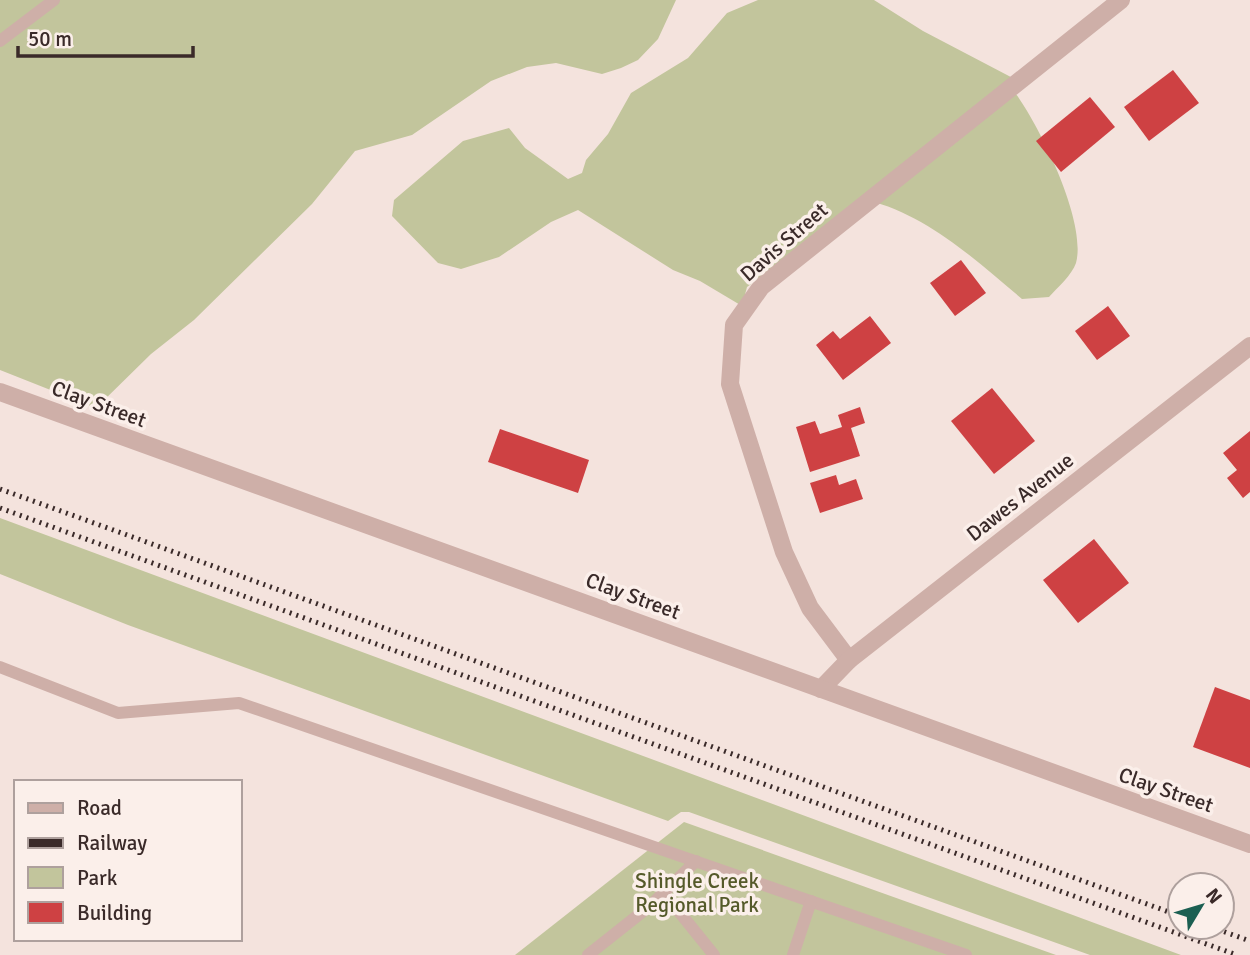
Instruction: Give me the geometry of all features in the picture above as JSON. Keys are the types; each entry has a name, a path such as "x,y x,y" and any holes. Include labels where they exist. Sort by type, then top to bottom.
{"street":[{"name":"Davis Street","path":"849,660 810,608 783,552 730,384 734,325 761,287 1121,0"},
{"name":"Dawes Avenue","path":"821,689 849,660 1250,346"},
{"name":"Clay Street","path":"0,392 1250,844"}],"lane":[{"path":"0,41 54,0"},
{"path":"0,667 118,713 239,703 811,901 951,953 966,955"},
{"path":"588,955 664,893 696,861"},
{"path":"664,893 714,955"},
{"path":"793,955 811,901"}],"green space":[{"path":"0,0 676,0 658,39 638,60 621,68 602,74 556,63 527,67 491,81 412,135 355,151 312,204 194,320 151,354 96,408 0,370"},
{"path":"758,0 874,0 923,31 1026,85 1016,94 1060,176 1075,224 1078,245 1074,268 1049,297 1022,299 969,254 930,228 910,216 867,200 747,287 742,306 700,281 673,270 578,210 551,222 499,257 461,269 438,263 392,216 394,200 463,141 509,128 525,148 568,179 582,173 586,160 608,134 631,93 688,58 727,13"},
{"path":"0,518 1181,955 1090,955 689,812 681,812 668,821 128,625 0,574"},
{"name":"Shingle Creek Regional Park","path":"684,822 1056,955 515,955"}],"building":[{"path":"1173,70 1199,103 1149,141 1124,107"},
{"path":"1090,97 1115,127 1061,172 1036,141"},
{"path":"961,260 986,293 955,316 930,283"},
{"path":"1108,306 1130,336 1097,360 1075,331"},
{"path":"870,316 891,343 843,380 816,345 833,331 840,339"},
{"path":"992,388 1035,441 994,474 951,421"},
{"path":"860,407 865,423 851,428 860,456 810,472 796,427 815,421 820,434 842,427 838,415"},
{"path":"500,429 589,460 578,493 488,462"},
{"path":"1250,431 1250,492 1243,498 1227,478 1237,470 1223,453"},
{"path":"836,475 839,485 856,479 863,499 820,513 810,483"},
{"path":"1094,539 1129,583 1078,623 1043,580"},
{"path":"1215,687 1250,700 1250,768 1193,747"}],"railway":[{"path":"0,489 1166,911"},
{"path":"0,508 1237,955"},
{"path":"1236,936 1250,941"}]}
